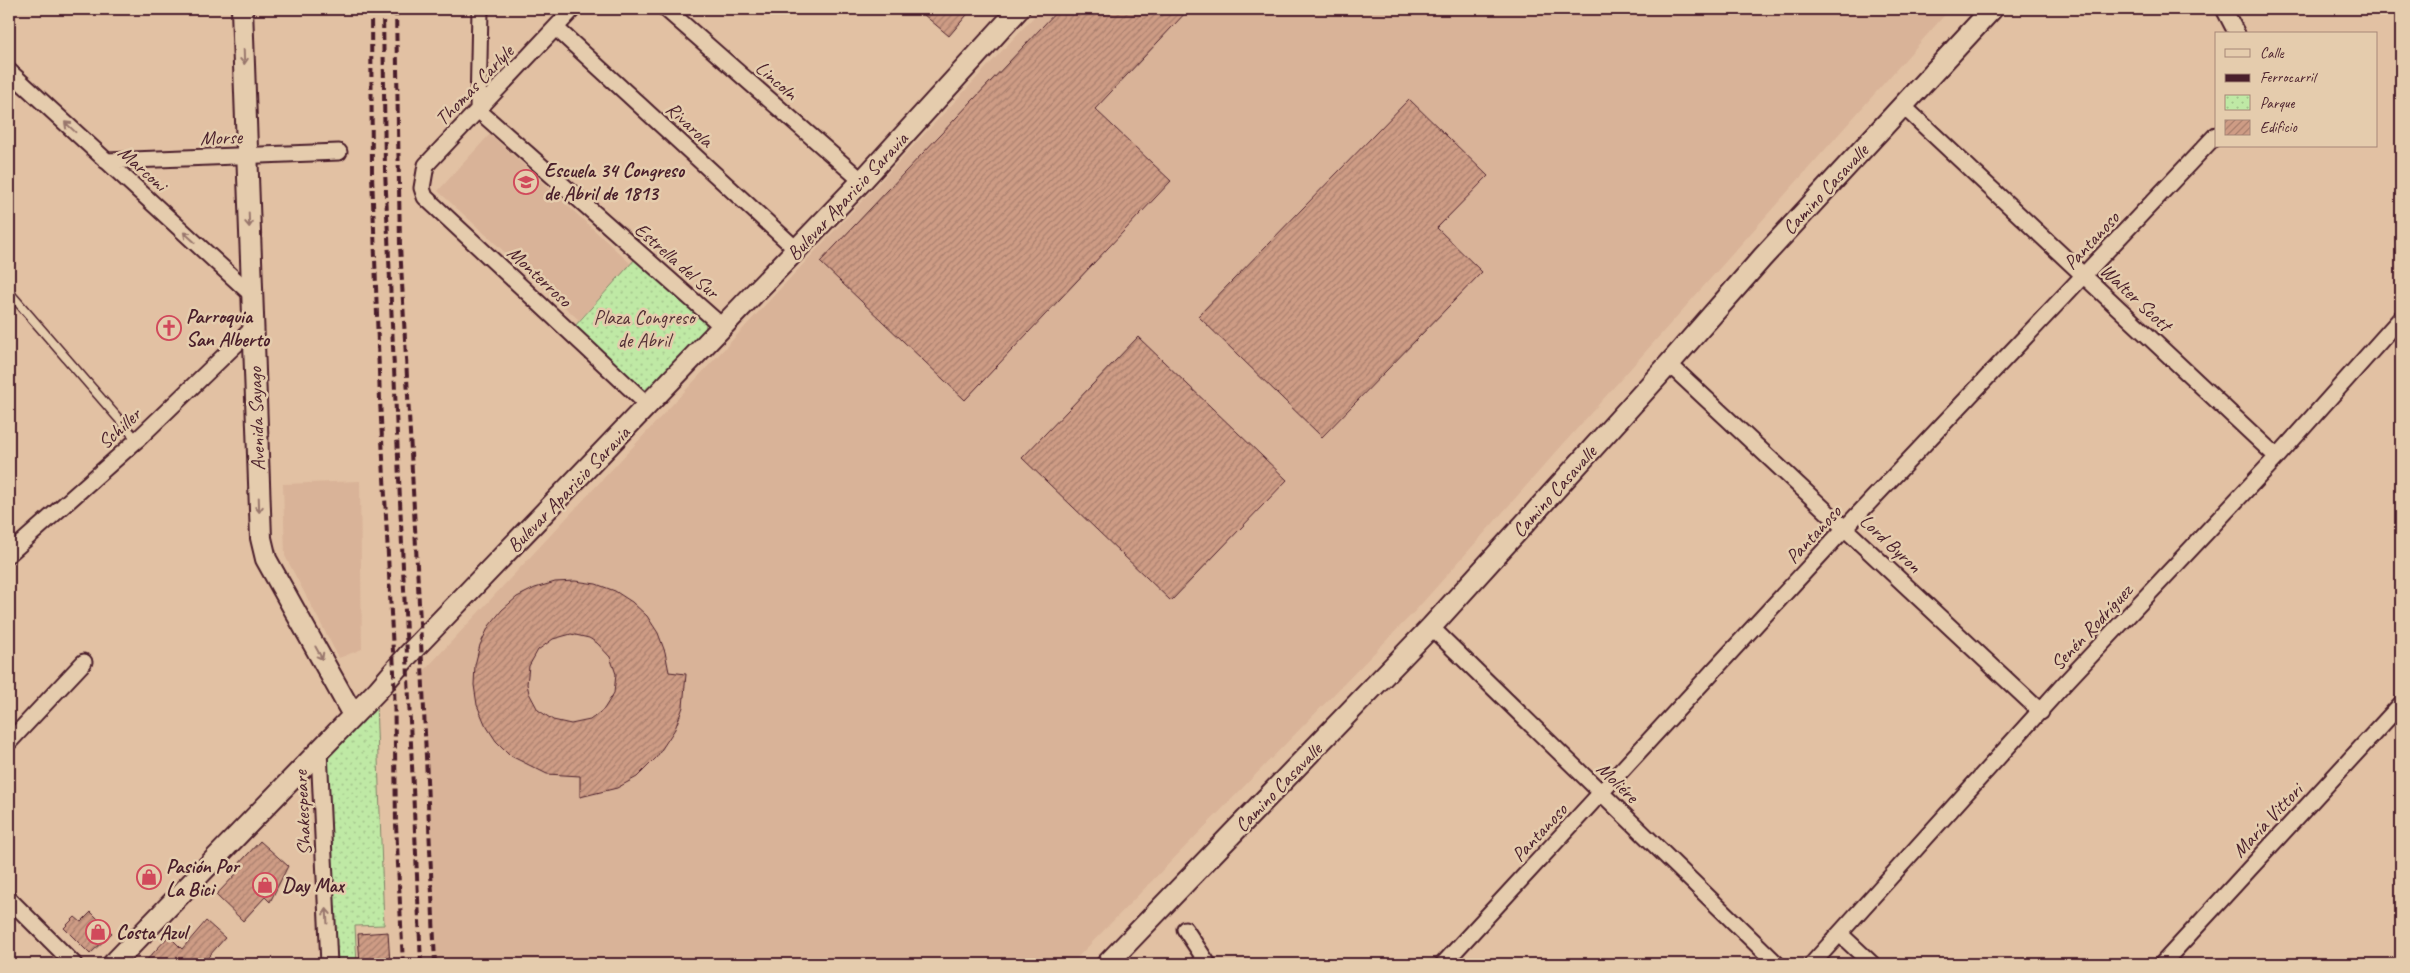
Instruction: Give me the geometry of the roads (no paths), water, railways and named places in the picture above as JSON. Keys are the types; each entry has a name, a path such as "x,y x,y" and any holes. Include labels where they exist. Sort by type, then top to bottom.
{"street":[{"name":"Avenida Sayago","path":"242,9 260,538 266,559 353,715"},
{"path":"478,110 480,9"},
{"name":"Thomas Carlyle","path":"426,197 422,188 426,165 573,9"},
{"name":"Lincoln","path":"666,9 862,182"},
{"name":"Bulevar Aparicio Saravia","path":"113,964 862,182 1019,9"},
{"name":"Camino Casavalle","path":"1107,964 1431,627 1669,364 1762,258 1992,9"},
{"path":"2224,9 2236,32"},
{"name":"Rivarola","path":"556,28 797,250"},
{"name":"Marconi","path":"9,71 251,294"},
{"name":"Walter Scott","path":"1902,105 2277,457"},
{"name":"Estrella del Sur","path":"478,110 723,327"},
{"name":"Pantanoso","path":"1443,964 1602,794 1845,528 2215,136"},
{"name":"Morse","path":"106,161 338,152"},
{"name":"Monterroso","path":"426,197 648,406"},
{"name":"Senén Rodríguez","path":"1812,964 2041,712 2277,457 2401,318"},
{"name":"Schiller","path":"9,554 137,440 253,328"},
{"name":"Lord Byron","path":"1669,364 2041,712"},
{"name":"Moliére","path":"1431,627 1777,964"},
{"path":"9,742 84,662"},
{"name":"María Vittori","path":"2162,964 2401,704"},
{"name":"Shakespeare","path":"319,750 329,964"},
{"path":"9,899 74,964"},
{"path":"1185,929 1208,964"},
{"path":"1840,934 1872,964"}],"lane":[{"path":"9,292 137,440"}],"railway":[{"path":"371,9 372,173 380,400 394,671 396,824 403,964"},
{"path":"383,9 385,170 421,964"},
{"path":"396,9 400,245 421,641 435,964"}],"place":[{"name":"Escuela 34 Congreso de Abril de 1813","path":"526,182"},
{"name":"Parroquia San Alberto","path":"169,328"},
{"name":"Pasión Por La Bici","path":"149,877"},
{"name":"Day Max","path":"265,885"},
{"name":"Costa Azul","path":"98,932"}],"park label":[{"name":"Plaza Congreso de Abril","path":"644,328"}]}
